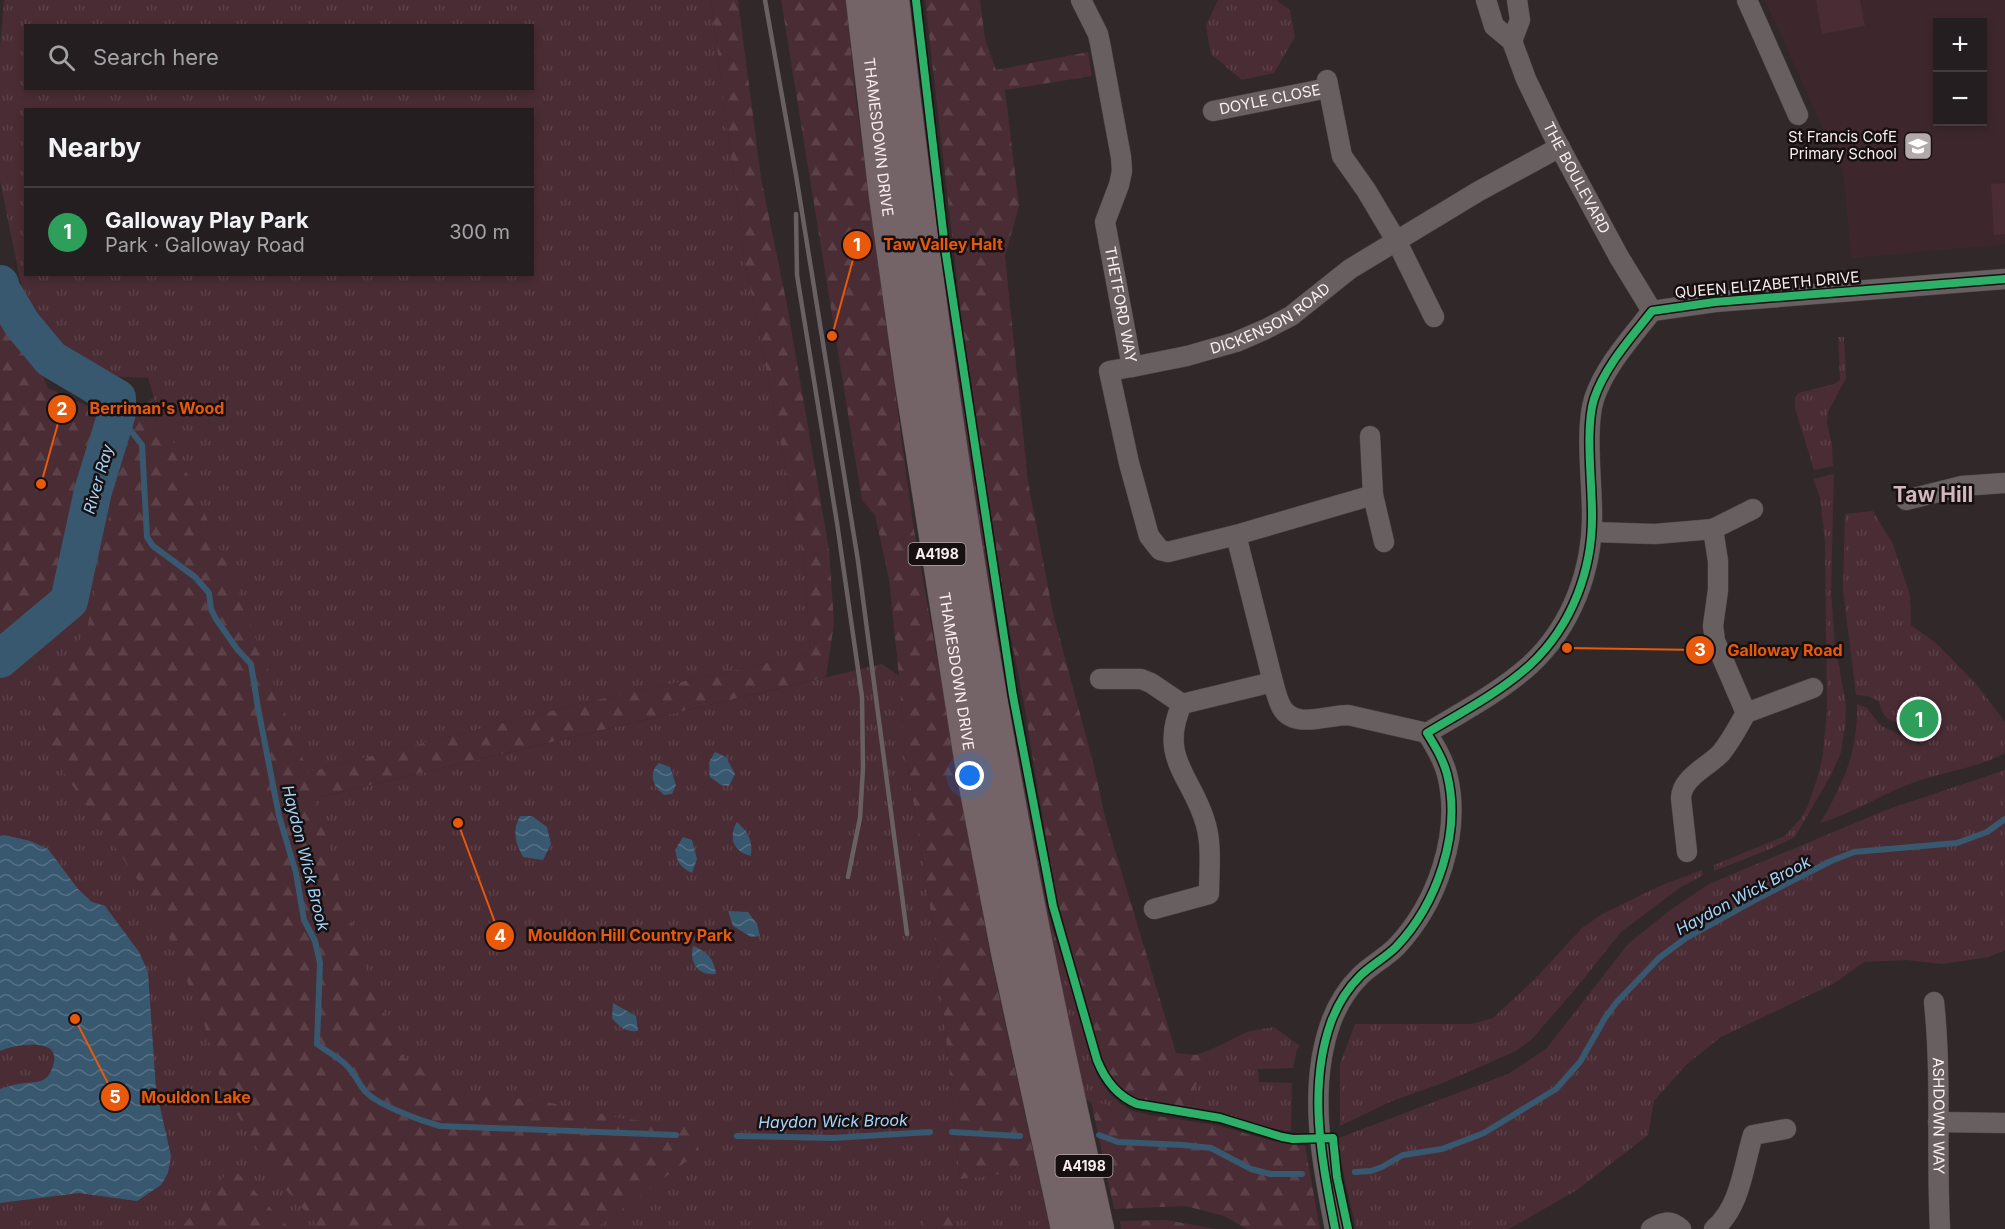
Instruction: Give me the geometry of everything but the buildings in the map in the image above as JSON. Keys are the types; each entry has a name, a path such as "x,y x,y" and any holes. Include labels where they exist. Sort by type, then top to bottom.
{"main road":[{"name":"THAMESDOWN DRIVE","path":"862,0 894,263 971,765 1038,1103 1067,1229"},
{"name":"THAMESDOWN DRIVE","path":"893,0 927,283 982,645 1016,838 1098,1229"}],"street":[{"name":"THETFORD WAY","path":"1081,0 1098,34 1121,157 1122,171 1119,185 1105,222 1132,366 1109,371 1129,463 1153,544 1160,550 1174,551 1373,495"},
{"name":"THE BOULEVARD","path":"1486,0 1494,26 1512,41 1536,100 1560,147 1619,257 1652,311"},
{"path":"1512,41 1520,20 1517,0"},
{"path":"1747,0 1798,115"},
{"name":"DOYLE CLOSE","path":"1213,111 1328,84 1342,156 1366,190 1397,242"},
{"name":"DICKENSON ROAD","path":"1132,366 1187,356 1252,336 1291,316 1350,269 1479,191 1560,147"},
{"path":"1397,242 1434,317"},
{"name":"QUEEN ELIZABETH DRIVE","path":"1652,311 1715,302 2005,279"},
{"path":"1427,733 1508,682 1531,664 1560,628 1583,581 1590,555 1592,532 1590,438 1594,400 1600,384 1615,360 1652,311"},
{"path":"1370,436 1373,495 1384,542"},
{"path":"1906,500 1962,486 2005,483"},
{"path":"1592,532 1656,534 1713,529 1753,509"},
{"path":"1713,529 1718,571 1713,626 1715,641 1746,713"},
{"path":"1236,535 1273,682 1280,706 1285,713 1305,720 1348,714 1427,733 1441,756 1447,773 1450,793 1450,823 1443,865 1431,896 1413,926 1397,946 1360,976 1335,1012 1323,1047 1318,1070 1317,1098 1335,1229"},
{"path":"1100,679 1141,680 1151,683 1182,704 1273,682"},
{"path":"1686,852 1681,798 1684,786 1720,754 1746,713 1813,688"},
{"path":"1154,909 1209,894 1207,828 1203,813 1184,778 1175,755 1173,736 1175,718 1182,704"},
{"name":"ASHDOWN WAY","path":"1934,1002 1938,1044 1940,1229"},
{"path":"1938,1122 2005,1123"},
{"path":"1714,1229 1725,1218 1736,1198 1753,1135 1786,1129"},
{"path":"1651,1229 1667,1222 1672,1222 1681,1229"}],"shaded area":[{"name":"St Francis CofE Primary School","path":"1765,0 2005,0 2005,244 1851,258 1842,171"}],"green space":[{"path":"4,0 711,0 744,256 805,566 810,654 583,703 308,772 316,798 882,664 899,676 905,749 938,958 960,1179 1037,1170 1050,1229 0,1229 0,673 14,655 57,625 79,594 84,530 130,412 154,398 148,378 104,376 60,346 22,289 0,181 0,49"},
{"path":"711,0 738,0 761,178 788,310 829,550 834,623 826,677 315,798 367,975 404,1058 467,1092 546,1102 620,1118 695,1128 699,1152 595,1229 321,1229 279,1182 225,1095 203,1020 157,908 44,744 43,692 87,629 130,412 154,398 230,572 308,772 583,703 810,654 805,566 744,256"},
{"path":"781,0 846,0 856,100 913,524 991,959 1037,1170 960,1179 938,958 905,749 889,579 875,515 862,500"},
{"path":"904,0 910,0 941,257 1007,684 1048,912 1097,1075 1112,1096 1132,1111 1082,1100 999,677"},
{"path":"925,0 980,0 985,39 996,70 1088,52 1092,76 1005,90 1019,206 1005,256 1028,482 1053,613 1094,766 1105,817 1176,1053 1196,1055 1210,1050 1193,1093 1191,1111 1139,1101 1119,1089 1111,1079 1103,1065 1060,924 1024,704 1003,596 962,323"},
{"path":"1218,0 1276,0 1290,10 1295,37 1274,73 1242,80 1211,54 1206,26"},
{"path":"1816,0 1860,0 1865,26 1822,34"},
{"path":"2005,183 2005,234 1994,235 1991,184"},
{"path":"0,317 37,363 48,388 92,408 103,418 102,437 77,498 74,553 66,602 48,624 22,639 0,657"},
{"path":"1838,337 1844,337 1846,378 1828,412 1827,423 1832,445 1833,466 1814,470 1795,408 1795,398 1798,393 1834,384 1840,380"},
{"path":"1834,474 1831,591 1835,646 1846,704 1841,752 1832,773 1795,837 1714,871 1714,865 1785,836 1807,808 1818,776 1823,754 1827,709 1825,542 1820,497 1813,479"},
{"path":"1873,511 1893,544 1910,595 1911,625 1936,643 1977,685 2005,722 2005,753 1984,762 1905,786 1820,823 1848,766 1855,737 1857,704 1867,708 1880,725 1922,746 1911,729 1885,716 1879,701 1867,696 1856,695 1843,590 1845,514"},
{"path":"2005,770 2005,950 1989,957 1942,964 1907,960 1864,962 1833,984 1721,1037 1686,1065 1654,1101 1648,1135 1577,1190 1509,1229 1356,1229 1336,1139 1508,1074 1546,1049 1628,944 1669,911 1709,884 1886,810"},
{"path":"1702,870 1703,875 1678,889 1621,932 1532,1039 1516,1051 1443,1083 1392,1101 1340,1126 1340,1064 1355,1024 1472,1024 1493,1018 1535,979 1582,928 1602,914 1662,885"},
{"path":"1274,1027 1300,1046 1297,1049 1293,1068 1258,1069 1259,1082 1292,1083 1291,1131 1265,1128 1219,1112 1191,1111 1193,1093 1210,1050 1249,1031"},
{"path":"1091,1101 1150,1115 1216,1125 1272,1141 1305,1146 1320,1229 1247,1229 1224,1216 1186,1206 1114,1209"},
{"path":"234,1169 290,1229 180,1229 222,1179"},
{"path":"954,1214 958,1229 926,1229 923,1219"},
{"path":"1166,1220 1216,1229 1121,1229 1120,1221"}],"water":[{"path":"715,752 726,757 735,774 729,786 721,785 710,777 709,762"},
{"path":"659,763 670,767 676,785 672,794 664,795 653,780 653,772"},
{"path":"520,816 532,816 547,827 551,844 543,860 523,857 516,837 516,827"},
{"path":"737,822 749,837 751,856 740,851 734,843 733,833"},
{"path":"0,836 30,841 48,849 78,889 92,902 105,906 139,952 148,972 156,1089 171,1156 168,1173 161,1185 137,1201 79,1193 0,1203 0,1089 43,1080 49,1075 54,1062 54,1054 49,1048 33,1044 0,1051"},
{"path":"683,837 692,840 697,859 692,873 678,861 675,850"},
{"path":"728,911 748,912 757,924 760,936 751,937 733,926"},
{"path":"693,946 709,956 716,974 704,973 696,967 692,958"},
{"path":"613,1003 636,1016 638,1031 630,1031 621,1027 612,1018"}],"waterway":[{"name":"River Ray","path":"0,284 22,324 51,359 117,398 117,413 93,491 69,601 0,659"},
{"name":"Haydon Wick Brook","path":"117,413 142,445 147,537 153,546 195,577 209,593 211,609 216,619 237,649 251,664 279,816 296,873 304,920 315,941 320,963 317,1044 348,1067 364,1090 373,1098 423,1121 440,1126 676,1135"},
{"name":"Haydon Wick Brook","path":"1355,1172 1371,1171 1403,1155 1442,1149 1484,1133 1556,1089 1580,1062 1616,1003 1659,958 1686,938 1753,901 1831,861 1854,852 1957,843 1987,832 2005,819"},
{"name":"Haydon Wick Brook","path":"737,1136 833,1138 930,1132"},
{"name":"Haydon Wick Brook","path":"952,1132 1020,1136"},
{"name":"Haydon Wick Brook","path":"1099,1135 1118,1142 1211,1148 1251,1169 1270,1174 1302,1174"}],"railway":[{"path":"765,0 796,175 858,561 907,934"},
{"path":"796,214 797,275 862,697 863,768 860,818 848,877"}],"cycle path":[{"path":"916,0 945,248 1013,696 1053,906 1097,1060 1112,1086 1123,1097 1137,1104 1220,1118 1293,1139 1333,1138 1337,1177 1348,1229"},
{"path":"1335,1229 1322,1151 1318,1099 1324,1047 1331,1022 1343,998 1356,981 1392,951 1411,930 1434,889 1442,867 1451,820 1451,797 1443,763 1427,733 1493,693 1530,665 1558,633 1577,595 1589,555 1591,534 1589,439 1591,411 1599,387 1619,353 1652,311 1715,302 2005,279"}],"place":[{"name":"St Francis CofE Primary School","path":"1918,146"},
{"name":"Taw Valley Halt","path":"832,336"},
{"name":"Berriman's Wood","path":"41,484"},
{"name":"Galloway Road","path":"1567,648"},
{"name":"Galloway Play Park","path":"1919,719"},
{"name":"Mouldon Hill Country Park","path":"458,823"},
{"name":"Mouldon Lake","path":"75,1019"}],"district":[{"name":"Taw Hill","path":"1933,495"}]}
